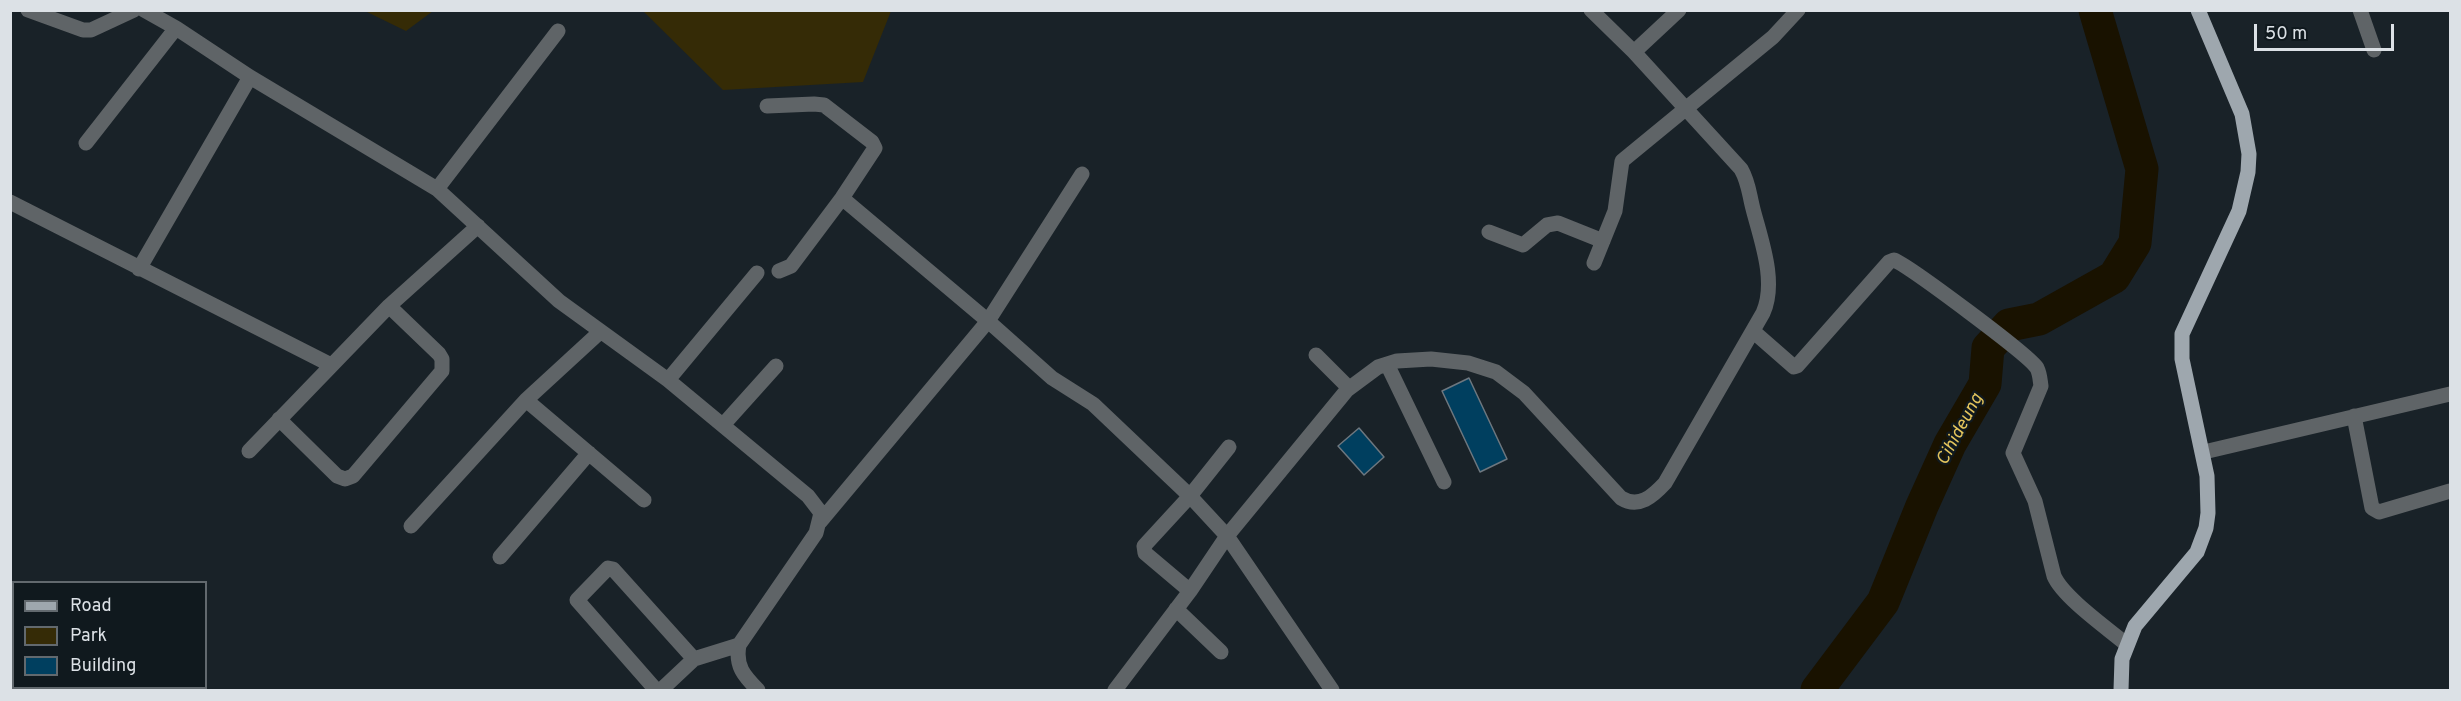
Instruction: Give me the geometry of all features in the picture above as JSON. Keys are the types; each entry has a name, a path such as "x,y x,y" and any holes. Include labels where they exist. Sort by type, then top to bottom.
{"main road":[{"path":"2121,690 2122,659 2126,644 2148,609 2197,552 2206,528 2209,498 2204,452 2182,359 2182,334 2239,211 2245,190 2249,153 2241,114 2198,10"}],"street":[{"path":"28,10 83,30 91,30 112,16 134,10"},
{"path":"144,10 176,28 250,77 437,189 537,282 600,332 668,380 808,496 820,513 820,522"},
{"path":"1115,690 1190,591 1227,536 1349,388 1363,376 1387,364 1413,359 1442,360 1468,363 1496,372 1524,393 1621,498 1629,503 1637,503 1655,494 1665,483 1754,332 1768,303 1763,246 1751,201 1749,183 1730,155 1634,52 1591,10"},
{"path":"1634,52 1679,10"},
{"path":"1594,262 1615,211 1622,161 1773,37 1798,10"},
{"path":"2360,10 2373,51"},
{"path":"86,143 176,28"},
{"path":"437,189 558,32"},
{"path":"139,269 250,77"},
{"path":"767,106 824,105 874,144 874,150 842,198 789,268 779,271"},
{"path":"758,690 740,669 739,645 816,533 820,522 988,321 1082,174"},
{"path":"842,198 1058,382 1093,404 1190,496 1227,536 1332,690"},
{"path":"10,202 330,365"},
{"path":"1489,232 1523,245 1547,225 1558,223 1603,241"},
{"path":"249,451 389,306 478,226"},
{"path":"1754,332 1794,367 1797,366 1889,262 1894,260 1969,313 2031,362 2040,375 2041,386 2013,453 2035,501 2054,576 2066,593 2126,644"},
{"path":"668,380 758,273"},
{"path":"279,419 337,476 345,479 353,477 442,371 443,365 439,354 389,306"},
{"path":"411,526 526,400 600,332"},
{"path":"1316,355 1349,388"},
{"path":"1387,364 1444,482"},
{"path":"723,425 776,366"},
{"path":"2204,452 2451,394"},
{"path":"526,400 644,500"},
{"path":"2355,416 2372,508 2379,512 2451,490"},
{"path":"1190,591 1144,550 1229,447"},
{"path":"500,557 589,453"},
{"path":"656,690 577,600 608,568 613,568 694,660"},
{"path":"1176,609 1221,652"},
{"path":"661,690 694,660 739,645"}],"green space":[{"path":"365,11 433,11 406,31"},
{"path":"643,11 891,11 863,82 723,90"},
{"path":"10,608 12,608 12,689 68,689 11,690"}],"building":[{"path":"1469,378 1507,459 1480,472 1442,391"},
{"path":"1359,428 1384,457 1364,475 1338,446"}],"waterway":[{"name":"Cihideung","path":"1817,690 1883,602 1950,444 1985,384 1988,348 2009,325 2039,319 2114,277 2135,243 2142,169 2095,10"}]}
